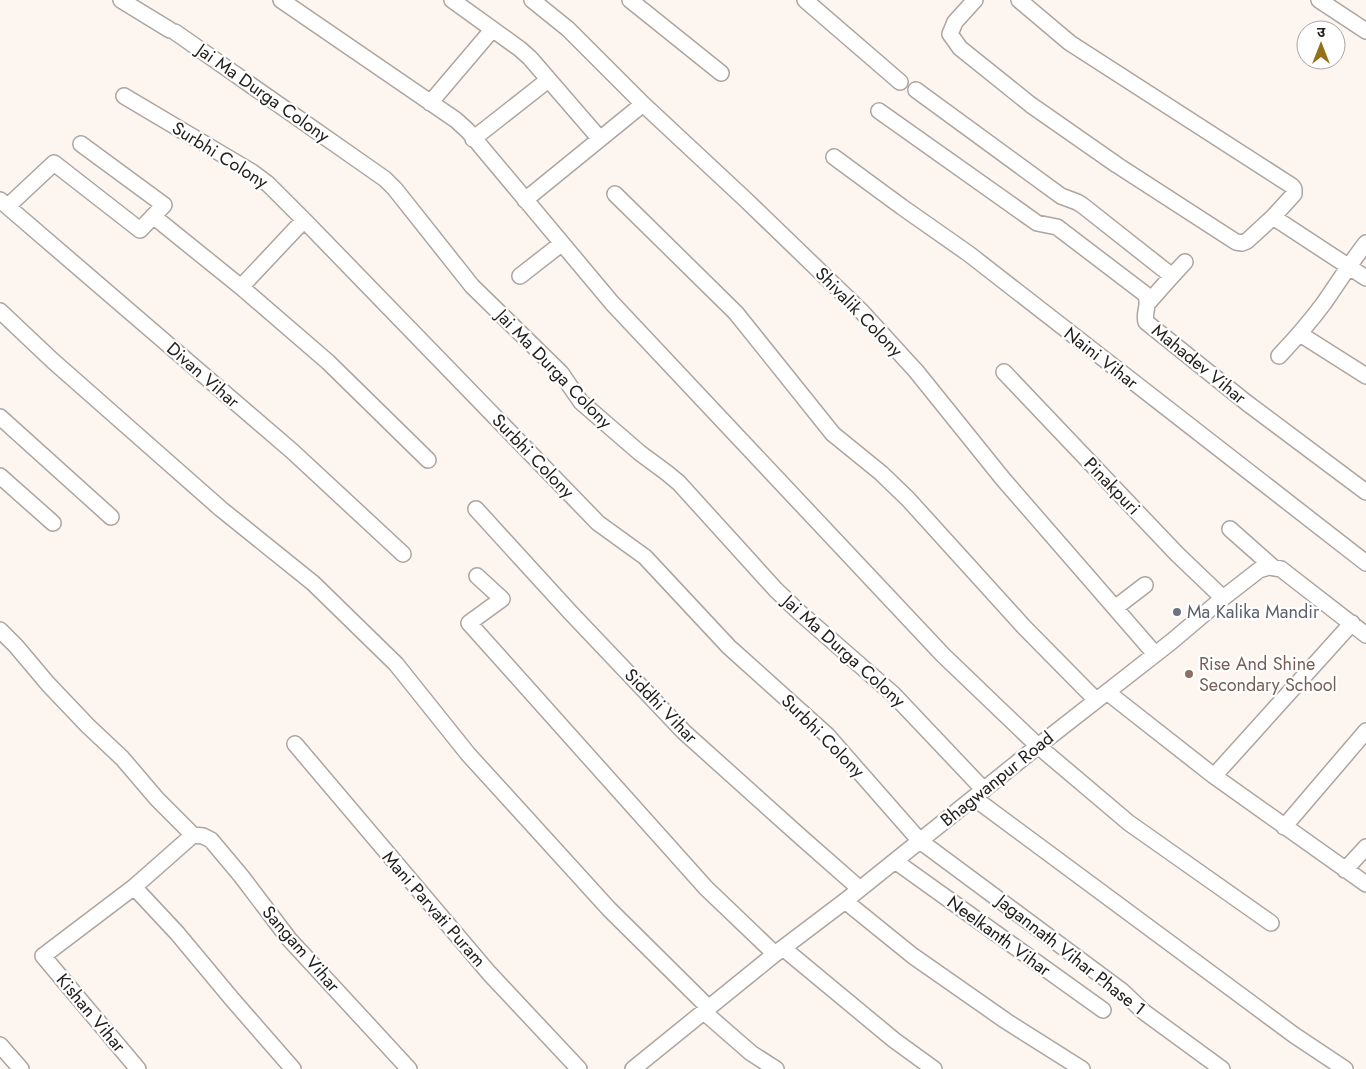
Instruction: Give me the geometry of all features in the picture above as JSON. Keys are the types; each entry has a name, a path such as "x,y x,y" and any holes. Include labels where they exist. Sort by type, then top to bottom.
{"street":[{"name":"Jai Ma Durga Colony","path":"122,0 172,31 385,178 472,286 560,372 581,402 640,453 679,483 776,590 893,694 979,794 1294,1035 1345,1069"},
{"path":"281,0 456,120 468,131 612,303 943,655 1038,746 1129,823 1271,923"},
{"path":"452,0 520,49 600,139"},
{"name":"Shivalik Colony","path":"532,0 568,29 643,104 862,312 916,372 1003,479 1155,654"},
{"path":"630,0 721,73"},
{"path":"805,0 900,82"},
{"path":"975,0 955,22 950,34 960,48 1032,105 1118,165 1236,242 1248,241 1294,194 1292,186 1070,43 1019,0"},
{"path":"1319,0 1366,31"},
{"path":"430,103 492,30"},
{"path":"474,138 548,80"},
{"path":"916,90 1061,196 1082,205 1172,276"},
{"name":"Surbhi Colony","path":"124,96 252,172 268,184 598,523 645,557 729,647 827,735 920,841"},
{"path":"525,200 643,104"},
{"name":"Mahadev Vihar","path":"879,111 1037,223 1057,227 1145,294 1148,298 1144,316 1146,322 1247,402 1366,492"},
{"path":"4,203 54,163 140,230 164,205 81,144"},
{"name":"Naini Vihar","path":"834,156 969,254 1366,563"},
{"path":"615,194 736,313 833,434 881,473 908,499 1024,628 1102,696 1366,884"},
{"name":"Divan Vihar","path":"4,203 292,451 403,554"},
{"path":"153,216 241,287 328,362 428,460"},
{"path":"1273,217 1366,278"},
{"path":"241,287 304,220"},
{"path":"1279,356 1300,334 1366,243"},
{"path":"520,276 561,244"},
{"path":"1148,303 1185,262"},
{"path":"0,311 53,361 221,509 313,583 396,664 468,754 609,909 706,1010 751,1052 776,1069"},
{"path":"1300,334 1366,376"},
{"name":"Pinakpuri","path":"1004,372 1178,554 1223,598"},
{"path":"0,417 111,517"},
{"path":"0,476 53,523"},
{"name":"Siddhi Vihar","path":"476,509 570,612 684,732 860,889"},
{"path":"1230,529 1274,568 1281,569 1366,635"},
{"name":"Bhagwanpur Road","path":"633,1069 1223,598 1259,570 1269,567 1274,568"},
{"path":"477,576 502,599 469,623 706,888 779,951 934,1069"},
{"path":"1115,608 1145,585"},
{"path":"1214,776 1352,623"},
{"path":"0,630 48,684 122,758 157,799 193,835 134,887 177,933 293,1069"},
{"path":"1284,826 1366,731"},
{"name":"Mani Parvati Puram","path":"295,744 489,972 579,1069"},
{"name":"Sangam Vihar","path":"193,835 203,836 211,840 289,939 409,1069"},
{"name":"Jagannath Vihar Phase 1","path":"920,841 1122,991 1144,1012 1222,1069"},
{"path":"1345,870 1366,847"},
{"name":"Neelkanth Vihar","path":"895,861 1103,1010"},
{"name":"Kishan Vihar","path":"134,887 43,956 138,1069"},
{"path":"845,901 913,956 1006,1021 1082,1069"},
{"path":"0,1045 21,1069"}],"place":[{"name":"Ma Kalika Mandir","path":"1177,612"},
{"name":"Rise And Shine Secondary School","path":"1189,674"}]}
